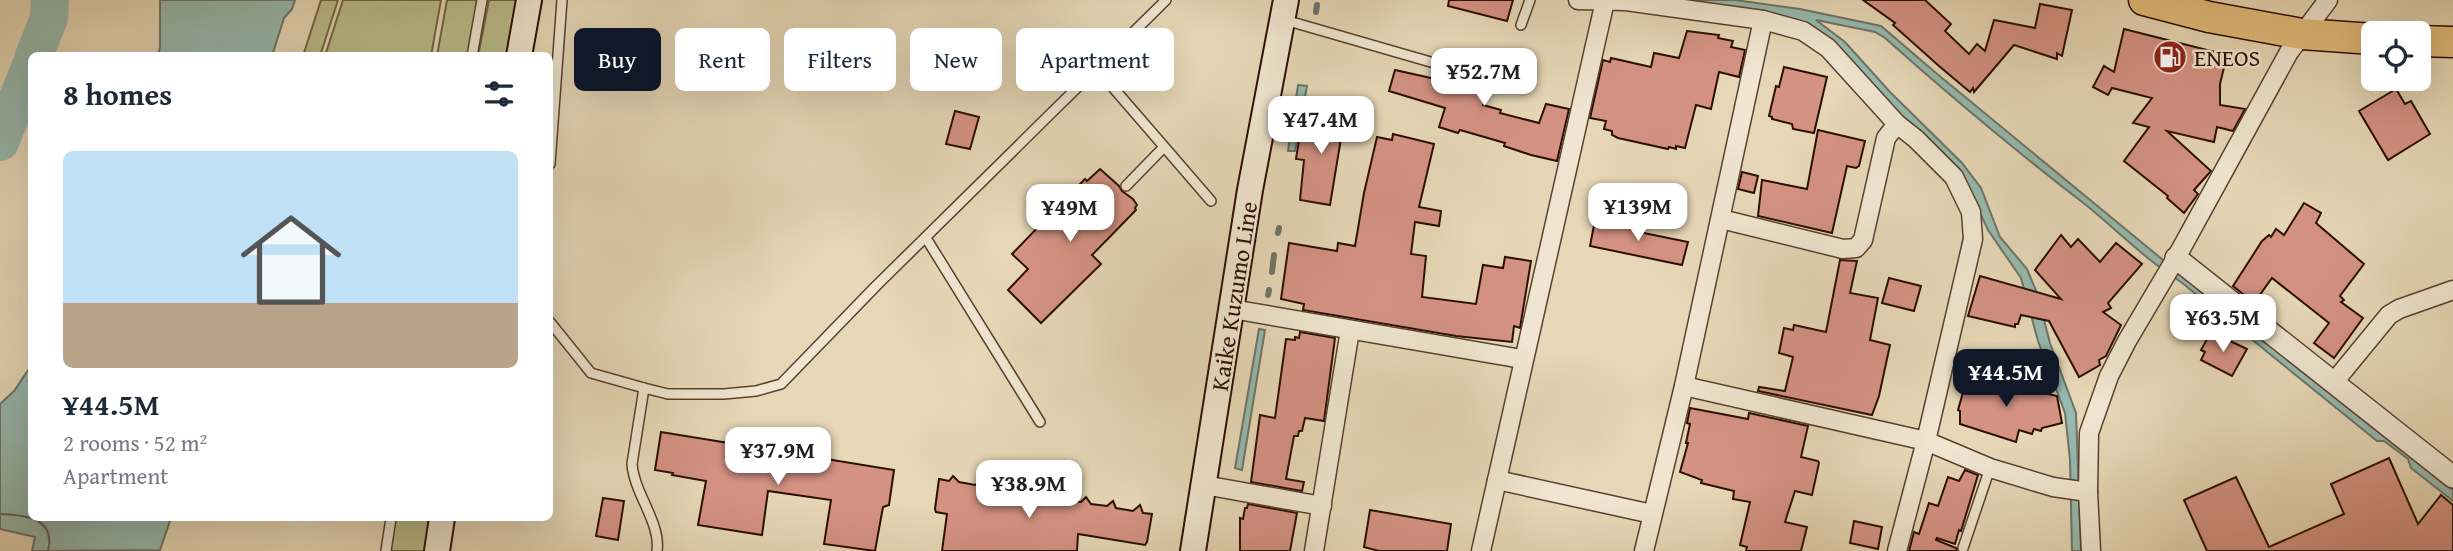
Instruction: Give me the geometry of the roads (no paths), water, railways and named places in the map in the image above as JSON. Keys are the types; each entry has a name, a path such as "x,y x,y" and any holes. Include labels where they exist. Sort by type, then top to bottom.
{"highway":[{"path":"2144,0 2209,17 2302,34 2361,38"},
{"path":"2431,41 2453,42"}],"main road":[{"path":"520,52 529,0"},
{"name":"Kaike Kuzumo Line","path":"1193,551 1250,190 1284,10"},
{"path":"437,551 442,521"}],"street":[{"path":"1578,0 1626,1 1763,20 1803,31 1828,48 1897,124 1954,177 1971,212 1973,239 1926,441 1897,551"},
{"path":"2091,551 2089,433 2109,376 2289,52 2328,0"},
{"path":"1481,551 1522,359 1605,1"},
{"path":"1644,551 1684,386 1763,20"},
{"path":"1721,219 1832,247 1851,250 1856,248 1863,240 1886,138 1897,124"},
{"path":"2176,258 2453,477"},
{"path":"2334,382 2389,315 2453,290"},
{"path":"1232,309 1522,359"},
{"path":"1314,551 1350,330"},
{"path":"1684,386 1926,441 1990,468 2053,487 2088,492"},
{"path":"1497,480 1653,514"},
{"path":"1204,485 1322,506"}],"lane":[{"path":"473,52 482,0"},
{"path":"553,123 562,0"},
{"path":"1138,28 1166,0"},
{"path":"1521,25 1530,0"},
{"path":"1284,10 1448,67"},
{"path":"553,326 591,373 644,388 668,394 723,394 756,391 781,384 1075,91"},
{"path":"1116,91 1211,201"},
{"path":"1126,186 1164,147"},
{"path":"926,238 1040,422"},
{"path":"644,388 632,475 657,535 657,551"},
{"path":"1963,548 1990,468"},
{"path":"386,551 391,521"}],"water":[{"path":"160,0 295,0 292,9 284,18 273,52 159,52"},
{"path":"1682,0 1735,0 1800,9 1881,26 2163,260 2453,490 2453,501 2411,468 2408,459 2384,441 2377,441 2144,255 1885,38 1875,32 1816,20 1845,42 1890,92 1962,163 1981,188 2000,237 2027,269 2076,413 2081,551 2072,551 2070,460 2065,413 2038,341 2021,278 1988,230 1961,172 1900,114 1836,44"},
{"path":"1298,85 1307,86 1295,151 1288,151"},
{"path":"1259,329 1265,330 1242,470 1235,468"},
{"path":"28,370 28,521 170,521 160,550 32,551 35,537 0,529 0,404 14,391"}],"waterway":[{"path":"36,52 49,18 50,0"},
{"path":"1316,12 1317,5"},
{"path":"0,142 28,73"},
{"path":"1278,233 1279,228"},
{"path":"1272,272 1274,255"},
{"path":"1268,295 1269,290"}],"place":[{"name":"ENEOS","path":"2170,57"}]}
